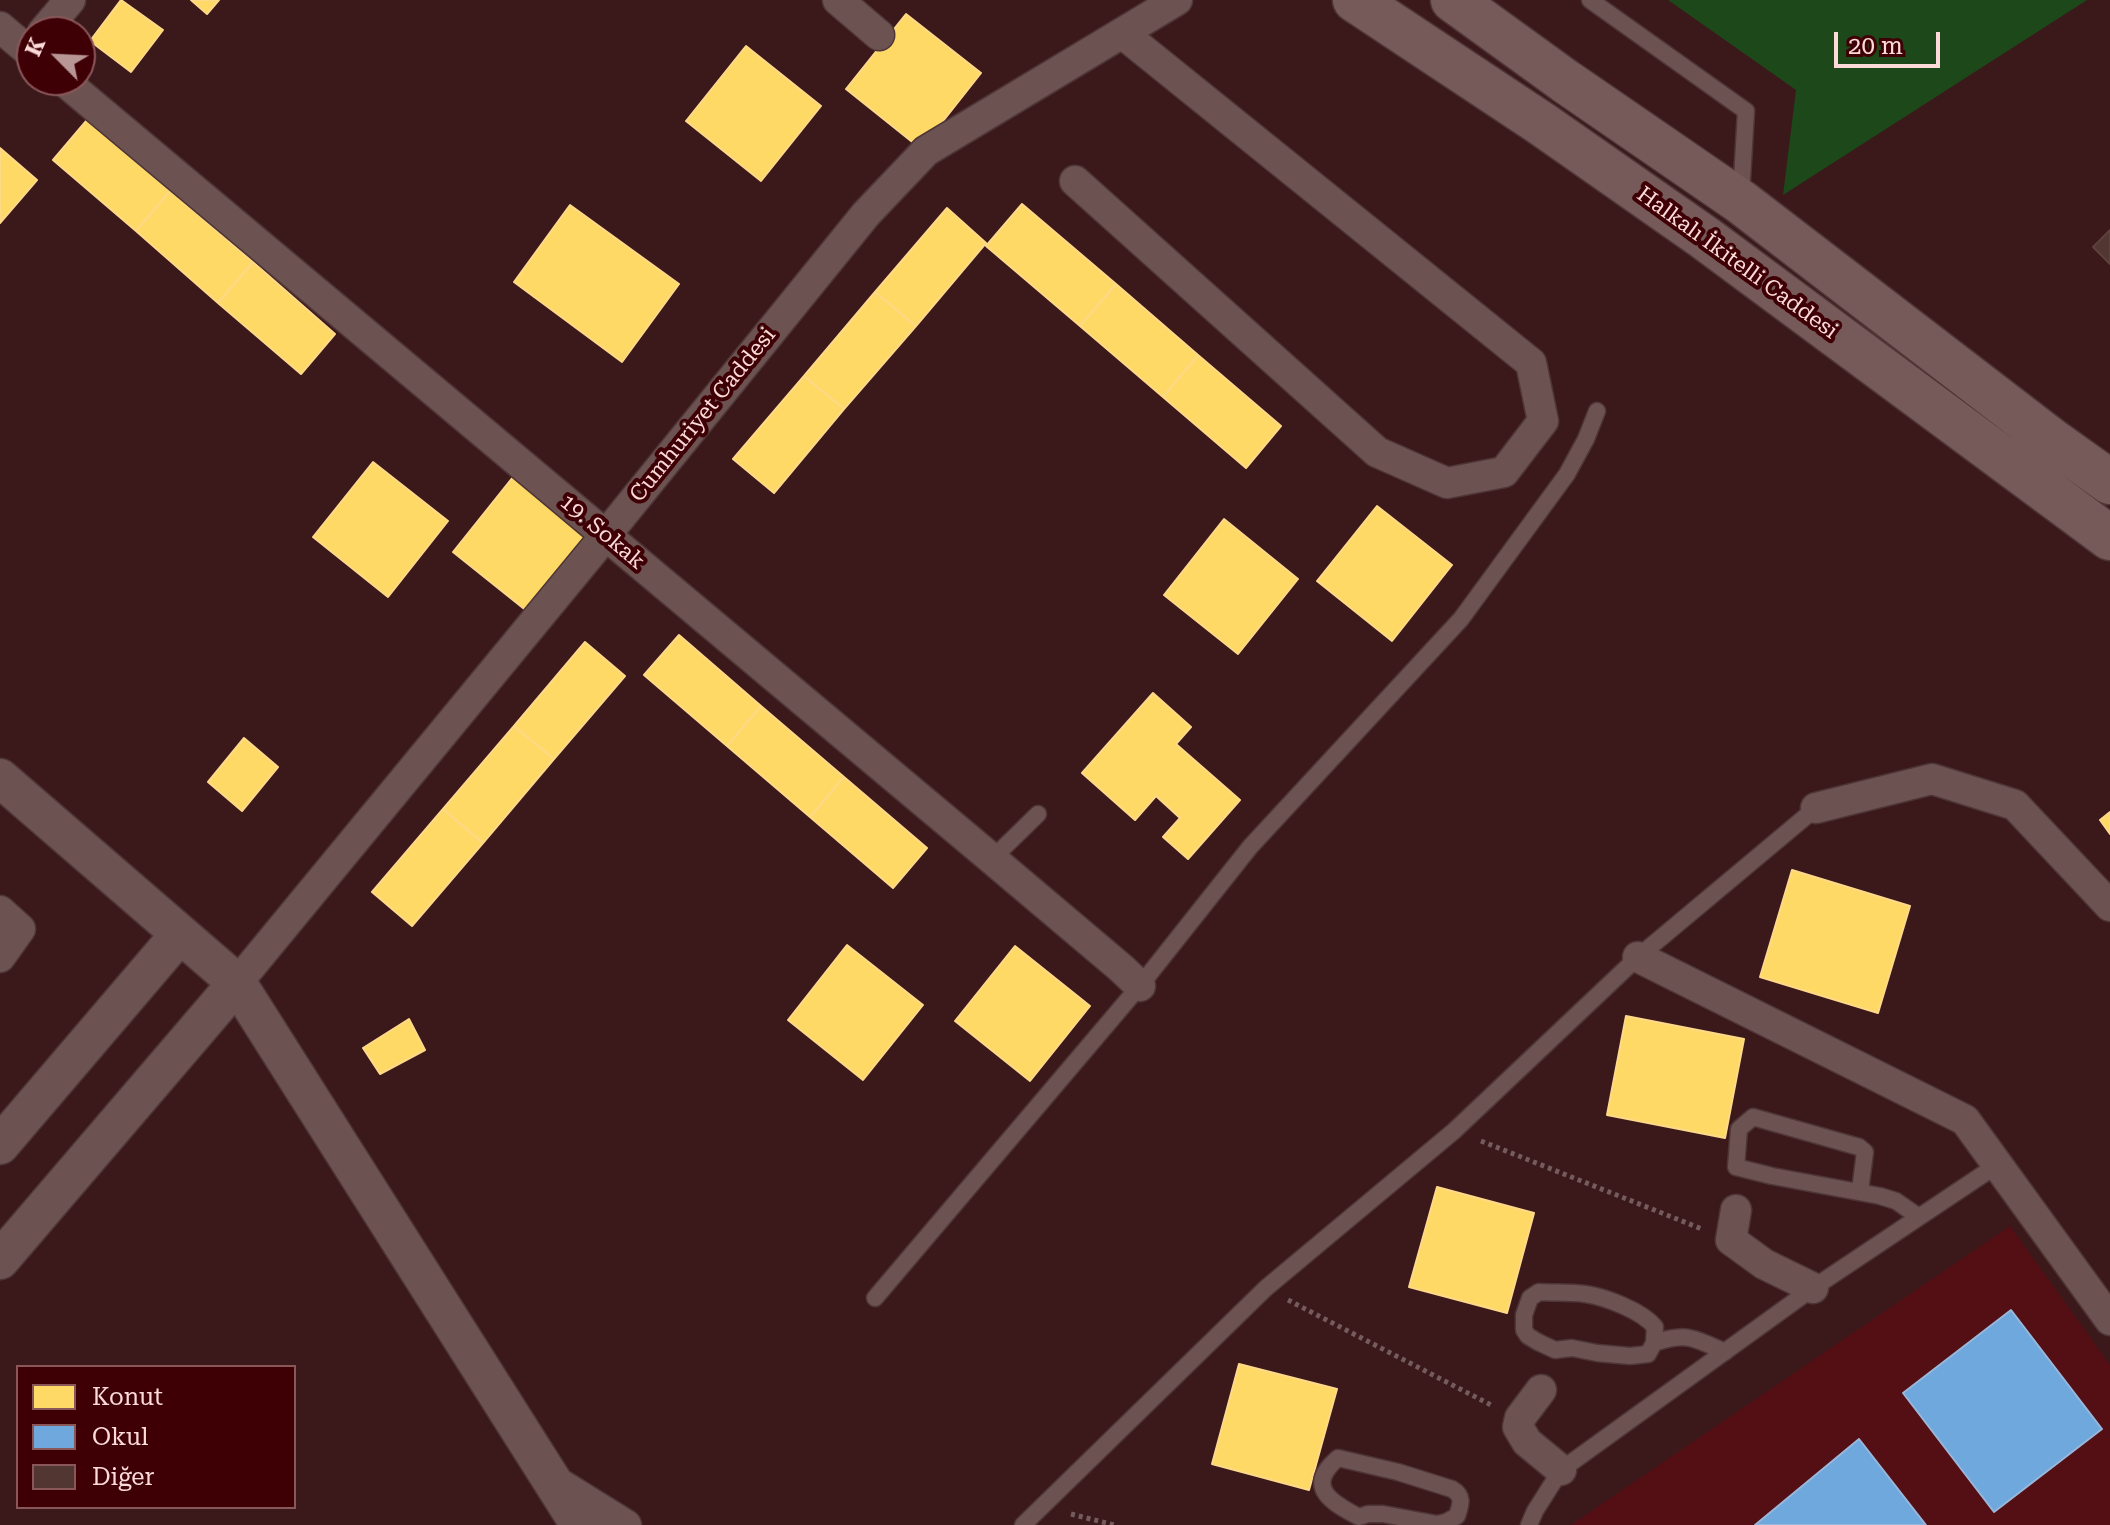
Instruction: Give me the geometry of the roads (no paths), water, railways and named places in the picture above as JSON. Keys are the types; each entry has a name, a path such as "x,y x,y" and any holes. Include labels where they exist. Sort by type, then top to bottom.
{"main road":[{"path":"1453,0 1741,202 2110,482"},
{"name":"Halkalı İkitelli Caddesi","path":"1369,10 1542,124 1705,238 2110,538"}],"street":[{"path":"57,16 70,0"},
{"path":"838,0 879,35"},
{"name":"Cumhuriyet Caddesi","path":"237,983 866,214 926,151 1177,0"},
{"path":"1075,181 1377,452 1447,483 1504,472 1543,421 1531,363 1122,33"},
{"name":"19. Sokak","path":"82,96 1140,986"},
{"path":"0,778 237,983 580,1525"},
{"path":"1816,808 1932,779 2015,805 2110,906"},
{"path":"0,911 20,929 0,957"},
{"path":"0,1145 180,934"},
{"path":"1638,957 1965,1120 2110,1320"},
{"path":"0,1260 237,983"},
{"path":"1736,1210 1731,1240 1764,1264 1813,1288"},
{"path":"1541,1390 1520,1418 1518,1427 1527,1442 1561,1470"},
{"path":"551,1478 626,1525"}],"lane":[{"path":"1590,0 1746,111 1741,202"},
{"path":"875,1298 1140,986 1250,847 1461,619 1567,474 1597,411"},
{"path":"1023,1525 1266,1288 1454,1131 1638,957 1816,808"},
{"path":"992,859 1038,814"},
{"path":"1860,1191 1865,1152 1859,1147 1753,1117 1739,1129 1736,1167 1860,1191 1896,1201 1919,1217"},
{"path":"1529,1525 1561,1470 1813,1288 1997,1165"},
{"path":"1654,1343 1655,1327 1650,1320 1620,1305 1585,1294 1539,1292 1530,1298 1524,1315 1524,1330 1528,1336 1555,1350 1572,1348 1630,1356 1648,1354 1654,1343 1683,1336 1725,1352"},
{"path":"1338,1458 1437,1483 1458,1492 1463,1520 1437,1524 1383,1514 1359,1517 1330,1501 1324,1491 1323,1480 1327,1467 1338,1458"}]}
